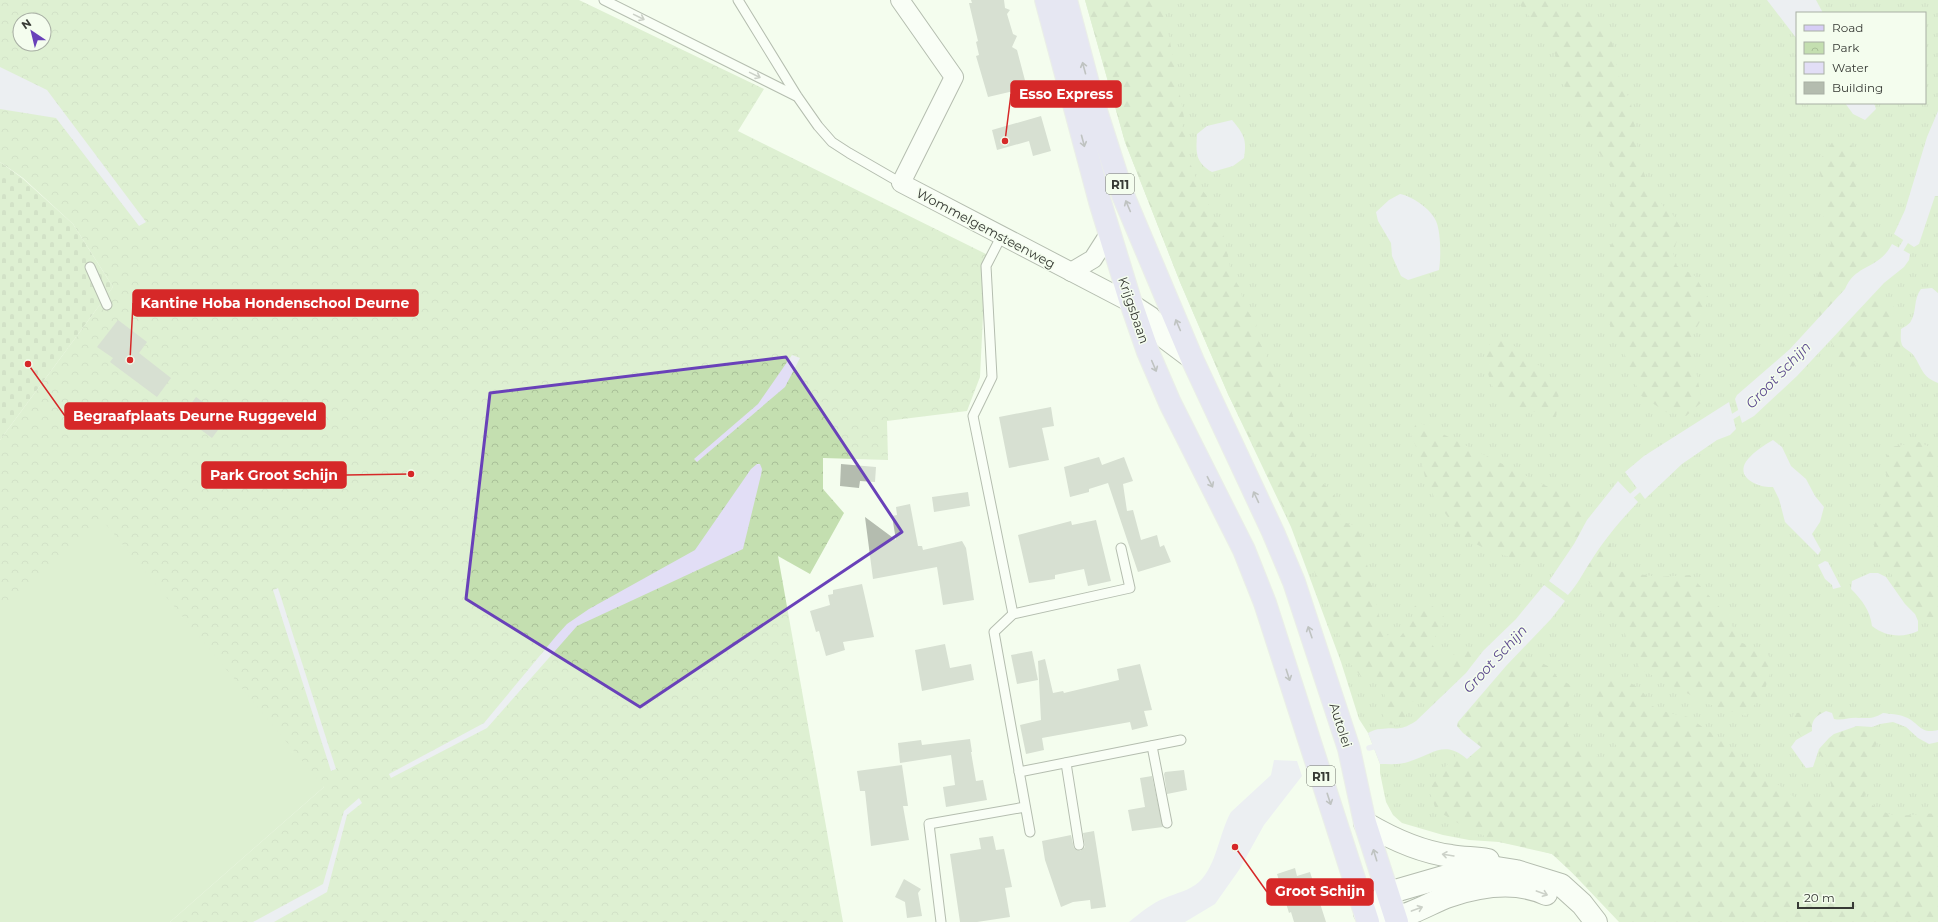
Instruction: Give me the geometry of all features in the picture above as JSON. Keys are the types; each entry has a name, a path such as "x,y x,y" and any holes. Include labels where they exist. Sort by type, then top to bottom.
{"main road":[{"name":"Krijgsbaan","path":"1046,0 1109,234 1148,352 1170,403 1244,550 1265,603 1367,917"},
{"name":"R11","path":"1066,0 1092,98 1123,195 1193,362"},
{"name":"Autolei","path":"1193,362 1273,532 1294,582 1349,749 1366,823 1396,920"}],"street":[{"path":"900,0 954,77 901,183"},
{"name":"Wommelgemsteenweg","path":"901,183 1131,303 1151,316 1157,323 1165,340 1193,362"},
{"name":"Wommelgemsteenweg","path":"1071,272 1093,259 1109,234"},
{"path":"1366,823 1390,838 1410,846 1451,856 1490,860 1497,868"},
{"path":"1367,917 1388,892 1464,871 1497,868 1516,871 1562,885 1582,904 1595,922"},
{"path":"1367,917 1396,920 1449,896 1480,888 1504,885 1543,893 1560,901 1577,914 1595,922"}],"lane":[{"path":"604,0 797,96"},
{"path":"738,0 797,96 818,126 832,142 848,154 901,183"},
{"path":"1002,235 986,266 992,377 973,416 1013,614"},
{"path":"90,267 107,305"},
{"path":"1030,832 994,632 1013,614 1130,588 1121,548"},
{"path":"1019,772 1181,740"},
{"path":"1152,746 1167,824"},
{"path":"1066,763 1079,845"},
{"path":"941,922 929,824 1025,807"}],"highlighted area":[{"path":"786,357 902,532 640,707 466,599 490,393"}],"green space":[{"path":"0,0 579,0 764,89 738,131 986,254 980,377 967,411 887,421 888,460 823,458 823,489 844,513 810,574 778,556 843,922 170,922 324,787 0,607 0,440 113,287 73,224 23,178 0,162"},
{"path":"1085,0 1938,0 1938,922 1619,922 1562,862 1552,854 1524,846 1499,842 1469,840 1443,835 1402,823 1393,815 1386,802 1380,773 1380,764 1368,733 1359,719 1341,662 1291,527 1228,394 1180,282 1125,142"},
{"path":"1085,0 1160,0 1166,20 1184,117 1182,128 1188,142 1187,155 1199,186 1207,196 1210,219 1221,226 1231,274 1240,288 1244,306 1257,324 1254,332 1279,378 1281,389 1290,407 1296,426 1307,444 1322,483 1333,492 1343,522 1357,526 1363,541 1365,556 1382,628 1389,637 1398,640 1411,622 1414,607 1420,602 1437,609 1444,617 1444,622 1441,628 1430,642 1444,660 1449,661 1457,648 1465,646 1474,649 1482,657 1475,668 1469,668 1466,671 1465,678 1505,660 1535,660 1550,667 1558,678 1576,688 1573,701 1563,714 1578,743 1587,752 1597,757 1605,758 1619,749 1610,737 1598,715 1594,700 1595,693 1602,678 1625,681 1638,688 1652,706 1669,713 1688,717 1726,743 1734,753 1762,775 1794,797 1807,801 1830,799 1834,803 1834,799 1826,761 1790,725 1794,713 1844,711 1857,713 1869,722 1876,730 1878,739 1870,761 1873,779 1864,797 1878,810 1896,816 1938,813 1938,922 1625,922 1552,854 1499,842 1468,829 1436,810 1430,793 1432,785 1446,766 1456,756 1458,748 1430,702 1424,699 1410,702 1404,721 1398,725 1386,724 1383,716 1385,695 1375,681 1364,680 1347,660 1329,602 1228,394 1180,282 1125,142"},
{"path":"1516,0 1552,0 1557,8 1575,10 1609,32 1615,53 1617,72 1631,103 1639,159 1649,187 1664,207 1671,212 1681,228 1673,253 1677,266 1694,275 1708,297 1704,314 1690,340 1702,402 1686,416 1666,412 1640,395 1624,353 1611,330 1604,287 1603,262 1620,229 1613,216 1610,200 1617,191 1614,175 1609,164 1596,149 1578,109 1569,96 1563,81 1562,68 1546,37"},
{"path":"1850,140 1855,158 1857,191 1856,206 1866,230 1881,241 1881,259 1875,285 1878,299 1893,304 1897,315 1891,326 1905,334 1906,343 1898,351 1889,347 1883,350 1877,361 1862,365 1840,367 1831,352 1833,345 1819,323 1819,305 1815,283 1831,243 1822,227 1825,200 1818,163 1833,141"},
{"path":"0,162 22,178 73,224 113,287 0,440"},
{"path":"1496,337 1507,338 1525,358 1540,366 1548,373 1551,385 1559,392 1556,417 1546,421 1536,412 1519,409 1512,406 1501,398 1493,388 1486,359 1488,348"},
{"path":"1417,421 1578,502 1599,519 1603,536 1611,544 1611,570 1659,577 1690,575 1724,612 1742,643 1766,651 1773,664 1764,692 1746,716 1708,704 1640,669 1620,622 1593,608 1591,584 1567,564 1544,557 1526,562 1490,551 1462,537 1435,499 1425,477 1420,456 1411,435"},
{"path":"1919,442 1938,451 1938,621 1923,618 1911,619 1894,597 1894,576 1879,564 1872,536 1875,524 1883,508 1881,501 1889,480 1883,466 1891,447"},
{"path":"104,522 324,787 170,922 0,922 0,607"}],"water":[{"path":"1767,0 1816,0 1822,12 1796,12 1796,38"},
{"path":"0,67 47,90 146,222 139,226 56,118 0,109"},
{"path":"1846,104 1874,104 1876,109 1865,120 1853,114"},
{"path":"1938,111 1938,196 1935,196 1919,244 1914,247 1894,234 1905,210 1927,137"},
{"path":"1232,120 1244,138 1244,158 1233,166 1212,172 1202,165 1198,156 1197,134 1207,126"},
{"path":"1400,194 1415,200 1434,216 1438,226 1440,238 1439,270 1408,280 1401,276 1392,256 1391,243 1378,221 1376,212 1389,200"},
{"path":"1892,244 1910,254 1909,260 1904,267 1884,283 1797,376 1754,416 1742,423 1735,399 1737,395 1790,349 1845,289 1855,275 1881,258"},
{"path":"1932,288 1938,293 1938,383 1925,375 1913,354 1902,345 1901,339 1901,329 1911,321 1913,317 1917,297 1921,289"},
{"path":"792,355 800,358 785,387 697,462 694,459 758,404"},
{"path":"1729,402 1736,429 1730,435 1717,440 1682,464 1645,499 1625,472 1644,456"},
{"path":"1773,440 1782,447 1791,466 1806,479 1815,496 1824,507 1820,522 1812,534 1821,550 1818,555 1785,522 1779,499 1773,487 1761,486 1749,480 1743,471 1744,465 1748,459 1760,448"},
{"path":"757,464 760,464 762,469 743,549 577,626 487,728 391,778 389,774 484,723 567,624 589,609 695,550 751,469"},
{"path":"1618,481 1638,502 1606,539 1577,584 1568,595 1549,581 1574,544 1587,520"},
{"path":"1825,561 1828,562 1841,587 1833,589 1832,585 1825,579 1818,565"},
{"path":"1870,573 1878,573 1886,577 1905,604 1915,614 1918,621 1918,631 1906,635 1895,635 1877,630 1872,626 1865,606 1851,589 1852,581"},
{"name":"Groot Schijn","path":"1544,585 1565,601 1551,619 1506,666 1458,722 1457,726 1463,733 1481,747 1467,759 1459,753 1445,749 1438,750 1405,763 1380,764 1368,733 1377,729 1405,727 1416,721 1466,673 1483,651 1516,619"},
{"path":"278,588 336,769 331,771 273,590"},
{"path":"1826,711 1832,713 1834,719 1871,718 1883,713 1900,715 1910,719 1927,731 1938,730 1938,742 1929,744 1918,738 1906,727 1893,722 1872,727 1857,726 1834,734 1829,738 1819,749 1813,767 1806,768 1791,747 1796,740 1812,731 1813,721"},
{"path":"1274,760 1297,761 1302,776 1264,825 1239,870 1215,904 1185,922 1129,922 1146,908 1169,896 1187,890 1199,882 1210,867 1231,812 1271,775"},
{"path":"359,798 362,803 347,815 327,892 274,922 253,922 323,884 344,811"}],"building":[{"path":"971,0 1004,0 1005,8 1010,10 1007,14 1013,34 1017,36 1012,47 1017,50 1027,88 988,97 976,56 979,55 976,42 978,41 969,3 972,3"},
{"path":"1041,116 1051,151 1033,156 1029,141 997,150 992,130"},
{"path":"118,320 147,342 139,353 171,378 157,397 110,362 113,358 97,347"},
{"path":"196,397 226,419 212,438 182,416"},
{"path":"1051,407 1054,426 1042,428 1049,460 1009,468 999,417"},
{"path":"1099,457 1102,465 1124,457 1133,481 1123,484 1127,511 1133,510 1141,540 1157,535 1160,547 1164,545 1171,562 1138,572 1108,483 1089,489 1089,492 1070,497 1064,467"},
{"path":"841,464 876,467 875,482 860,481 859,488 840,486"},
{"path":"968,492 970,506 934,512 932,497"},
{"path":"910,504 918,546 922,546 923,550 962,541 966,548 974,600 943,605 937,567 873,579 865,517 896,540 892,516 897,515 896,507"},
{"path":"1096,520 1111,581 1088,586 1084,569 1055,575 1055,579 1029,583 1018,535 1071,521 1072,525"},
{"path":"862,584 874,637 843,642 845,650 826,656 819,631 816,632 810,611 830,605 828,595 833,594 833,590"},
{"path":"945,644 950,668 971,664 974,680 922,691 915,650"},
{"path":"1032,651 1038,680 1017,684 1011,655"},
{"path":"1045,659 1053,693 1063,691 1064,693 1119,680 1117,669 1140,664 1152,710 1144,711 1148,726 1132,730 1130,722 1042,738 1044,750 1026,754 1020,725 1041,720 1038,661"},
{"path":"970,739 976,781 983,780 987,800 946,807 943,787 955,785 951,755 900,763 898,743 921,740 922,745"},
{"path":"902,765 908,806 903,806 909,840 871,846 865,791 860,791 857,771"},
{"path":"1184,770 1187,790 1167,794 1165,772"},
{"path":"1152,776 1163,827 1132,831 1128,810 1145,807 1140,778"},
{"path":"1094,831 1106,907 1091,909 1090,900 1073,902 1061,907 1045,860 1042,841 1071,835 1074,848 1080,851 1085,847 1083,833"},
{"path":"993,836 996,850 1004,849 1012,887 1005,888 1010,917 977,922 960,922 950,854 981,849 979,838"},
{"path":"1295,868 1297,876 1310,872 1326,922 1294,922 1291,912 1289,913 1277,874"},
{"path":"904,879 921,889 918,893 922,916 907,918 905,902 895,897"}],"waterway":[{"name":"Groot Schijn","path":"1898,254 1909,236"},
{"name":"Groot Schijn","path":"1727,420 1745,409"},
{"name":"Groot Schijn","path":"1627,500 1643,486"},
{"name":"Groot Schijn","path":"1369,748 1380,745"}],"place":[{"name":"Esso Express","path":"1005,141"},
{"name":"Kantine Hoba Hondenschool Deurne","path":"130,360"},
{"name":"Begraafplaats Deurne Ruggeveld","path":"28,364"},
{"name":"Park Groot Schijn","path":"411,474"},
{"name":"Groot Schijn","path":"1235,847"}]}
